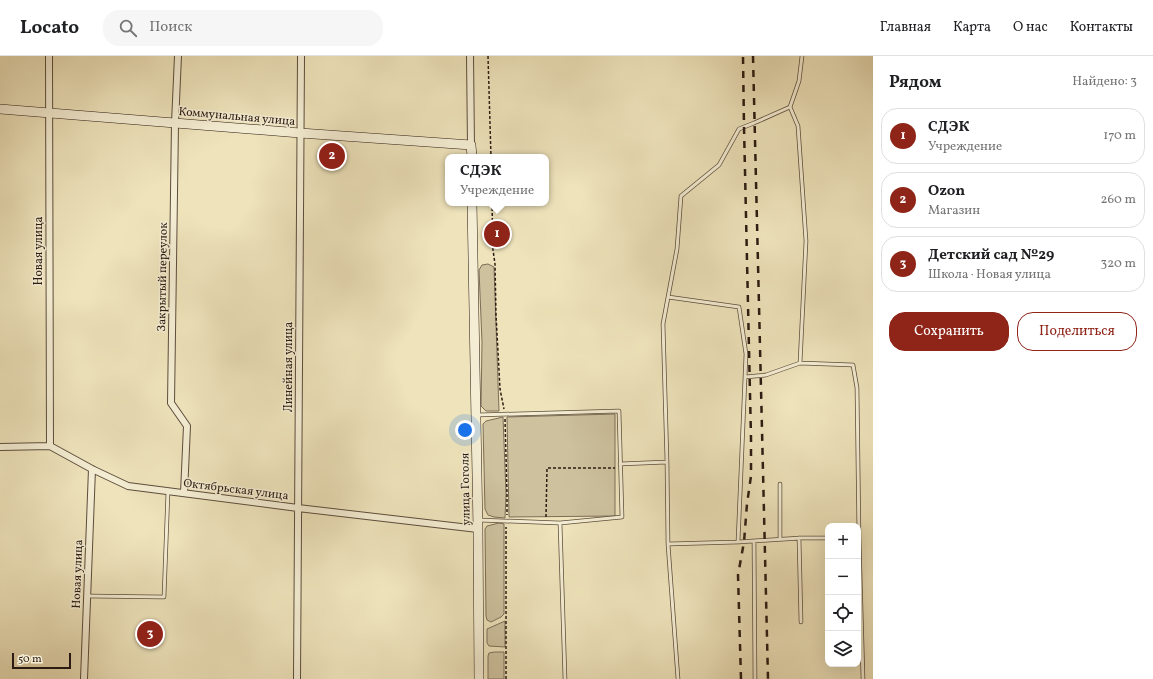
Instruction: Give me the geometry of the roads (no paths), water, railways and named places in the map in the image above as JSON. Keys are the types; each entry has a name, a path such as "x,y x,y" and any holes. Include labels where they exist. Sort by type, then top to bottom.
{"street":[{"name":"Новая улица","path":"49,56 50,446"},
{"name":"Закрытый переулок","path":"178,56 175,123 171,403 187,426 184,493"},
{"name":"Линейная улица","path":"297,679 301,56"},
{"path":"470,56 472,154"},
{"name":"Коммунальная улица","path":"0,109 471,145"},
{"name":"улица Гоголя","path":"472,206 479,679"},
{"name":"Октябрьская улица","path":"0,447 50,446 92,469 128,486 298,508 477,525"},
{"name":"Новая улица","path":"84,679 92,469"}],"lane":[{"path":"800,363 806,241 798,126 790,107 799,81 802,56"},
{"path":"678,679 668,544 663,324 677,249 681,196 719,165 739,129 790,107"},
{"path":"668,297 739,307 746,354 738,542"},
{"path":"745,377 766,375 800,363 853,365 857,388 859,523"},
{"path":"476,415 619,411 622,517 560,524 506,522 477,525"},
{"path":"621,466 667,462"},
{"path":"780,484 780,539"},
{"path":"88,596 164,597 168,491"},
{"path":"560,524 565,679"},
{"path":"799,538 801,622"},
{"path":"668,544 825,538"},
{"path":"754,541 755,679"},
{"path":"860,559 863,679"}],"railway":[{"path":"741,679 738,575 744,542 751,476 743,56"},
{"path":"753,56 768,679"}],"place":[{"name":"Ozon","path":"332,156"},
{"name":"СДЭК","path":"497,234"},
{"name":"Детский сад №29","path":"150,634"}]}
